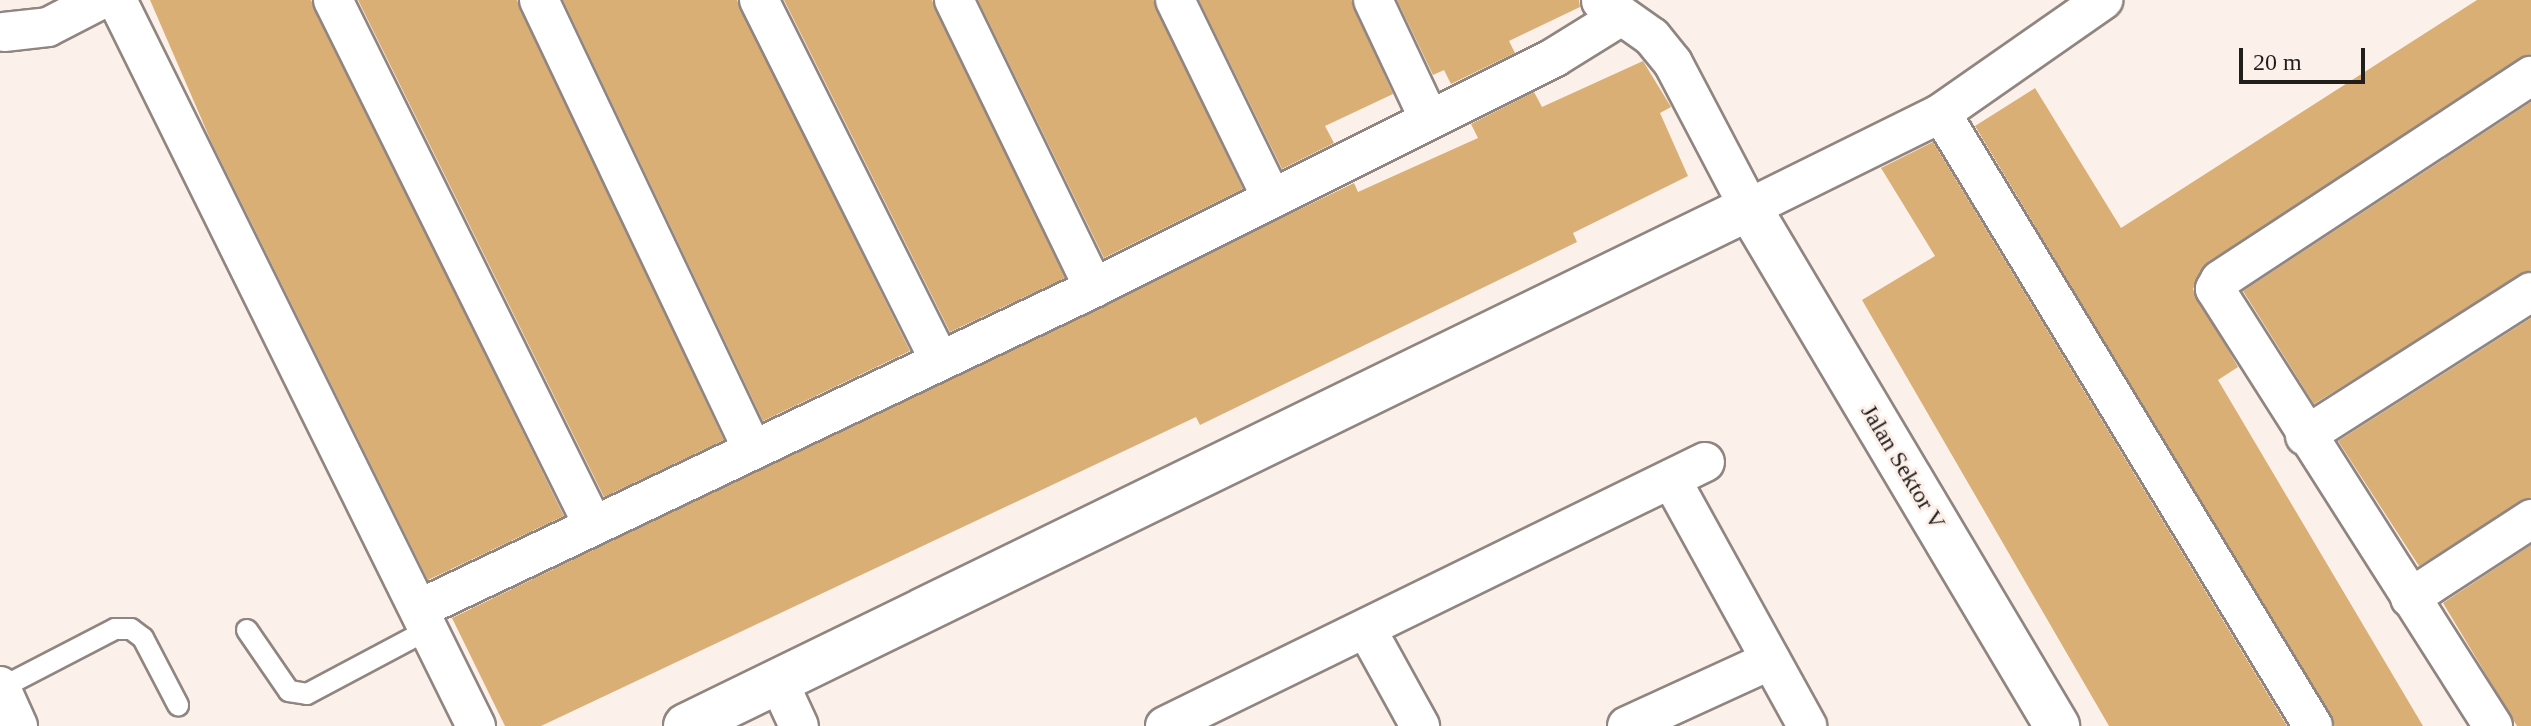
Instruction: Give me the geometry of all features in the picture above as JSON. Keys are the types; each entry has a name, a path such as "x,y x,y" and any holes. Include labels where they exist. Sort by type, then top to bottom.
{"street":[{"path":"4,32 48,27 100,0"},
{"path":"117,0 476,726"},
{"path":"333,0 593,525"},
{"path":"539,0 752,448"},
{"path":"759,0 939,360"},
{"path":"954,0 1094,288"},
{"path":"1175,0 1272,199"},
{"path":"1373,0 1428,117"},
{"path":"686,726 1941,113 2103,0"},
{"path":"424,619 593,525 1094,288 1428,117 1555,57 1609,9 1640,27 1673,63 1749,208"},
{"path":"2493,726 2216,295 2217,285 2531,76"},
{"path":"1941,113 2313,726"},
{"name":"Jalan Sektor V","path":"1749,208 2057,726"},
{"path":"2305,436 2531,292"},
{"path":"1165,726 1217,715 1367,630 1705,462"},
{"path":"1672,481 1807,726"},
{"path":"2410,598 2531,519"},
{"path":"1367,630 1420,726"},
{"path":"1627,726 1771,660"},
{"path":"779,683 799,726"},
{"path":"0,687 18,726"}],"lane":[{"path":"247,630 289,691 307,694 424,619"},
{"path":"0,687 115,629 131,629 143,638 178,705"}],"building":[{"path":"150,0 311,0 564,516 428,580 211,141"},
{"path":"358,0 517,0 724,440 604,497"},
{"path":"563,0 737,0 910,351 763,421"},
{"path":"784,0 932,0 1065,278 950,332"},
{"path":"978,0 1153,0 1243,189 1104,258"},
{"path":"1199,0 1351,0 1393,94 1325,126 1334,143 1282,169"},
{"path":"1397,0 1579,0 1580,7 1509,41 1515,53 1451,84 1444,70 1433,75"},
{"path":"2477,0 2531,0 2531,54 2208,262 2193,289 2238,367 2218,380 2423,726 2335,726 1975,126 2035,88 2121,228"},
{"path":"1643,61 1671,107 1660,113 1688,176 1573,233 1577,242 1200,425 1196,417 541,726 505,726 452,618 1354,183 1358,192 1478,138 1471,124 1534,92 1542,107"},
{"path":"2531,102 2531,270 2314,404 2243,291"},
{"path":"1933,142 2287,726 2109,726 1862,300 1935,256 1881,168"},
{"path":"2531,318 2531,497 2419,566 2338,441"},
{"path":"2531,545 2531,726 2517,726 2443,603"}]}
